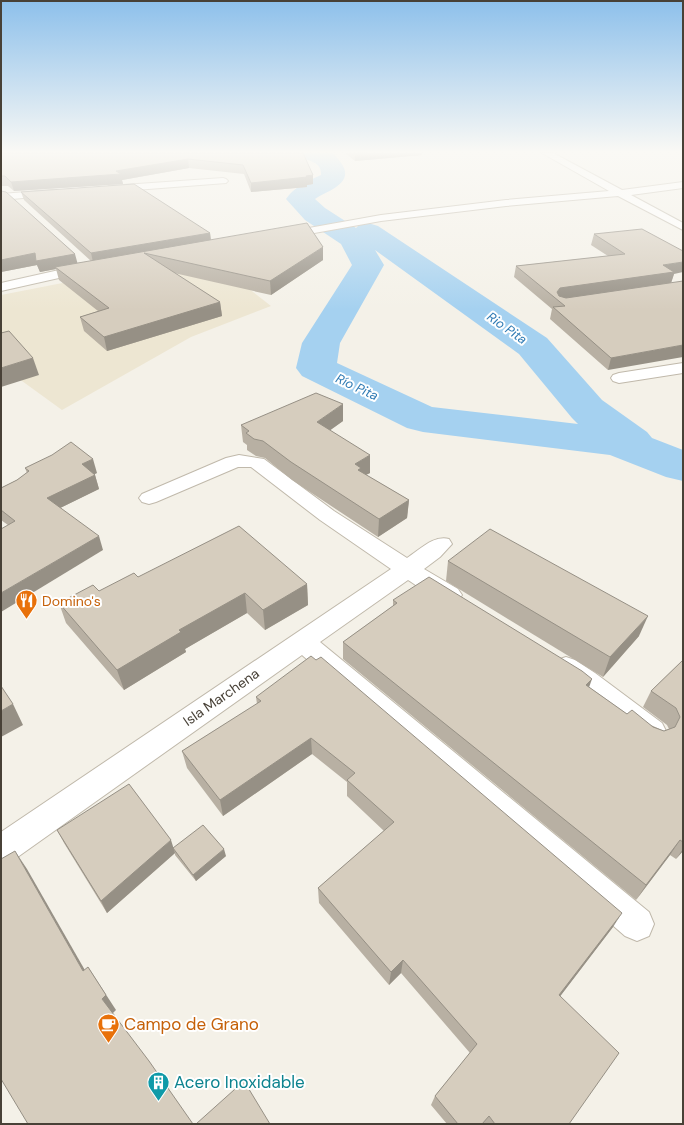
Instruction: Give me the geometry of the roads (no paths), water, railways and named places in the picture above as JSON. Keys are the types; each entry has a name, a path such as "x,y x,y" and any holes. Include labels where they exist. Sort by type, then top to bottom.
{"street":[{"path":"268,238 381,218 485,206"},
{"path":"643,206 683,227"},
{"path":"1,287 94,267 78,257"},
{"path":"619,378 683,368"},
{"path":"149,498 233,462 252,462 407,569 465,604"},
{"name":"Isla Marchena","path":"1,850 441,544"},
{"path":"302,641 637,924"},
{"path":"548,656 586,680 656,734"}],"waterway":[{"name":"Río Pita","path":"306,206 315,214 353,239 368,265 321,343 316,368 423,419 619,442 683,467"},
{"name":"Rio Pita","path":"368,232 533,346 587,409 631,442"}],"place":[{"name":"Domino's","path":"27,620"},
{"name":"Campo de Grano","path":"109,1044"},
{"name":"Acero Inoxidable","path":"158,1102"}]}
